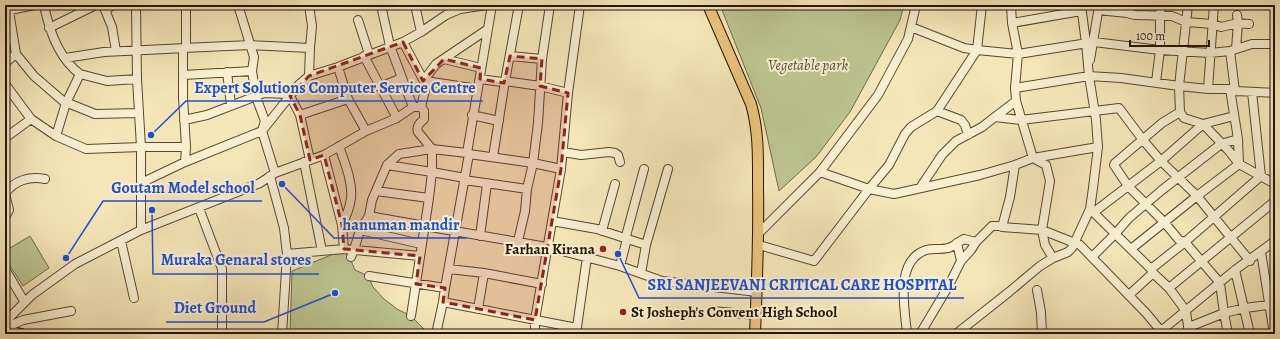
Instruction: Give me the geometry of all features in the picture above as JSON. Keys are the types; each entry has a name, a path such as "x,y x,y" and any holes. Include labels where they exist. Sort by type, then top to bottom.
{"main road":[{"path":"708,5 751,104 756,120 758,140 759,245 755,334"},
{"path":"5,332 21,334"}],"street":[{"path":"36,5 7,9 8,28 16,54 34,76 66,103 95,114 139,113"},
{"path":"44,5 49,28 65,58 80,74 107,81 137,80"},
{"path":"49,28 96,5"},
{"path":"114,5 104,7 112,27 116,51"},
{"path":"136,5 137,80 141,147 141,230"},
{"path":"185,162 186,130 184,120 183,75 186,5"},
{"path":"238,5 254,58 252,71 256,97 265,121 262,131 284,228 287,254 282,334"},
{"path":"141,183 185,162 262,131 290,96 310,76 312,26 309,5"},
{"path":"381,5 390,46 402,78 417,107 424,111 424,119 418,125 417,129 432,149 432,172 429,198 411,316"},
{"path":"415,5 421,32"},
{"path":"184,120 207,115 264,93 288,94 310,76 403,42 446,15 460,9 487,5"},
{"path":"436,334 449,269 468,153 472,115 480,79 492,5"},
{"path":"493,157 504,81 519,5"},
{"path":"518,241 525,211 527,189 534,163 542,59 550,5"},
{"path":"535,334 535,320 561,169 568,93 580,5"},
{"path":"759,233 820,172 878,94 908,39 916,5"},
{"path":"759,245 814,261 889,164 911,126 938,111 976,50 982,5"},
{"path":"1011,5 1012,23 1018,54 1015,88 1016,101 1033,158 1046,165 1050,181 1042,230 1045,245 1053,258"},
{"path":"1156,82 1160,50 1161,5"},
{"path":"1188,5 1179,86 1180,112 1184,118 1203,124 1229,151 1239,164 1275,184"},
{"path":"1208,89 1214,5"},
{"path":"1012,23 1081,8 1090,43"},
{"path":"956,334 1010,292 1040,266 1053,258 1068,252 1076,242 1092,210 1098,147 1095,110 1089,72 1090,43 1099,8 1126,12 1136,16 1172,16 1186,22 1213,24 1221,27 1238,19 1249,24"},
{"path":"1238,19 1233,50 1232,90 1238,139 1239,164"},
{"path":"358,20 369,54 366,55"},
{"path":"911,28 964,48 1018,54 1090,43 1210,53 1233,50 1252,44 1275,44"},
{"path":"5,322 24,301 75,264 141,230 260,184 273,175 324,155 366,131 397,118 417,107 427,76 436,64 488,29"},
{"path":"403,42 426,83"},
{"path":"65,58 137,49 250,45 310,48"},
{"path":"5,63 16,54"},
{"path":"366,55 380,87 397,118"},
{"path":"510,56 542,59"},
{"path":"444,59 481,68"},
{"path":"338,67 348,99 366,131"},
{"path":"183,75 252,71"},
{"path":"227,72 231,105"},
{"path":"1015,88 1089,72 1179,86 1275,94"},
{"path":"56,136 66,103 80,74"},
{"path":"380,87 402,78"},
{"path":"480,79 540,86 568,93"},
{"path":"426,83 478,88"},
{"path":"5,84 31,119 56,136 86,149 186,147"},
{"path":"1252,92 1262,176"},
{"path":"290,96 300,115 322,251"},
{"path":"300,115 348,99"},
{"path":"920,188 942,155 956,141 982,127 1016,101"},
{"path":"995,117 1022,120 1119,108 1143,140 1197,196 1250,261"},
{"path":"938,111 961,120 965,125 968,135"},
{"path":"1180,112 1162,123 1115,163 1115,167 1128,186 1164,222 1179,240 1185,242 1220,283 1228,334"},
{"path":"472,115 499,121"},
{"path":"1092,210 1128,186 1203,124 1234,116"},
{"path":"5,138 31,119"},
{"path":"1092,257 1129,218 1162,190 1221,144 1238,139"},
{"path":"339,146 348,172 351,197 342,225"},
{"path":"820,172 869,189 894,194 980,175 1033,158 1098,147"},
{"path":"352,253 360,230 369,216 372,200 387,164 399,154 432,149 534,163 561,169"},
{"path":"563,152 581,155 609,152 615,153 620,162"},
{"path":"324,155 342,225 344,249"},
{"path":"387,164 487,184 527,189"},
{"path":"1131,249 1239,164"},
{"path":"1002,226 1010,197 1015,165"},
{"path":"620,266 627,239 626,236 644,169"},
{"path":"641,273 646,245 668,169"},
{"path":"1129,295 1152,271 1213,216 1262,176"},
{"path":"5,217 9,210 5,194 13,185 25,179 36,177 45,179"},
{"path":"480,236 487,184"},
{"path":"602,231 615,184"},
{"path":"376,191 429,198"},
{"path":"1169,288 1275,201"},
{"path":"199,208 222,269 222,334"},
{"path":"1092,210 1169,288 1186,311 1189,330 1224,313 1245,308 1273,305"},
{"path":"369,216 547,247 620,266 662,281 757,292"},
{"path":"552,222 602,231 646,245"},
{"path":"920,334 948,287 960,257 974,247 976,242 992,226 1042,230 1076,242 1146,313 1160,332 1235,270 1250,261 1275,240"},
{"path":"360,230 422,244"},
{"path":"906,334 903,285 909,265 914,258 925,251 949,248 966,239 976,242"},
{"path":"121,241 134,298"},
{"path":"957,243 960,257"},
{"path":"949,248 960,257"},
{"path":"287,254 344,249 352,253 420,256"},
{"path":"1261,252 1273,305 1274,334"},
{"path":"443,302 535,320 576,331 587,257"},
{"path":"5,269 24,301"},
{"path":"449,269 484,273 542,284"},
{"path":"1235,270 1250,334"},
{"path":"478,309 484,273"},
{"path":"369,276 444,288"},
{"path":"1037,290 1042,318 1042,334"},
{"path":"5,332 23,320 71,311"},
{"path":"712,311 756,315"}],"highlighted area":[{"path":"403,42 423,81 444,59 481,68 480,79 504,83 510,56 542,59 540,86 568,93 561,169 535,320 443,302 445,288 416,284 420,256 344,249 342,225 324,155 310,160 300,115 290,96 309,76"}],"green space":[{"name":"Vegetable park","path":"720,5 904,5 900,20 850,112 816,157 779,191 761,108"},
{"path":"30,236 49,268 23,286 5,258 5,251"},
{"path":"343,250 350,258 355,270 368,276 373,287 384,299 397,309 411,316 427,332 427,334 290,334 292,271"}],"place":[{"name":"Expert Solutions Computer Service Centre","path":"151,135"},
{"name":"hanuman mandir","path":"282,184"},
{"name":"Muraka Genaral stores","path":"152,210"},
{"name":"Farhan Kirana","path":"603,249"},
{"name":"SRI SANJEEVANI CRITICAL CARE HOSPITAL","path":"618,254"},
{"name":"Goutam Model school","path":"66,258"},
{"name":"Diet Ground","path":"335,293"},
{"name":"St Josheph's Convent High School","path":"623,312"}]}
